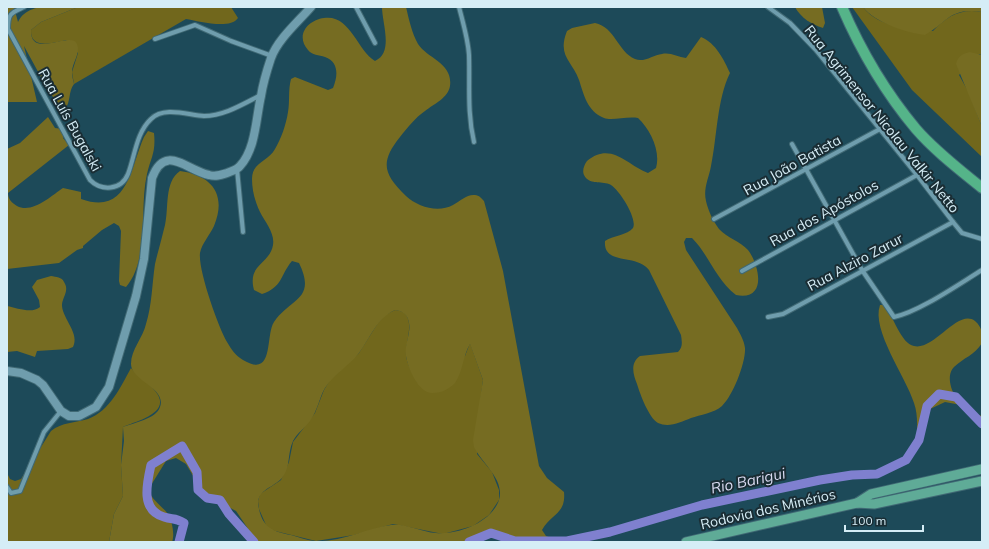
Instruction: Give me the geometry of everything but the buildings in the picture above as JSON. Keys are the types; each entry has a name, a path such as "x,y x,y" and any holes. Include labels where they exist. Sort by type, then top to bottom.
{"highway":[{"path":"842,7 856,39 882,84 912,124 954,165 982,188"}],"main road":[{"path":"7,371 21,373 44,385 60,411 69,416 79,416 88,413 96,407 109,387 136,296 149,222 152,178 156,167 162,162 170,160 208,175 216,176 237,169 247,155 252,142 261,95 272,56 285,37 311,7"},
{"name":"Rodovia dos Minérios","path":"857,503 871,494 982,469"},
{"name":"Rodovia dos Minérios","path":"686,542 701,540 857,503 874,504 982,481"}],"street":[{"name":"Rua Luís Bugalski","path":"24,7 12,12 8,18 8,29 90,180 96,185 108,188 119,184 127,176 142,130 151,118 160,113 205,116 220,114 261,95"},
{"path":"356,7 375,43"},
{"path":"459,7 465,28 469,54 469,121 474,142"},
{"name":"Rua Agrimensor Nicolau Valkir Netto","path":"768,7 790,24 816,50 880,128 962,233 982,239"},
{"path":"155,38 195,25 231,41 272,56"},
{"name":"Rua João Batista","path":"714,219 807,170 880,128"},
{"path":"792,144 862,270 894,317 916,309 982,270"},
{"path":"237,169 243,232"},
{"name":"Rua dos Apóstolos","path":"742,271 917,175"},
{"name":"Rua Alziro Zarur","path":"768,318 783,314 953,222"},
{"path":"7,487 11,492 20,491 44,432 60,411"}],"shaded area":[{"path":"53,6 78,7 41,22 31,30 32,39 37,43 44,44 67,40 73,41 77,44 78,51 72,72 74,84 65,109 61,108 48,90 24,46 37,102 8,102 7,7 14,7 18,22 23,15 36,8"},
{"path":"78,7 231,7 238,18 234,22 228,24 214,24 186,19 74,84 72,72 78,53 66,40 55,43 38,43 34,40 31,30 41,22"},
{"path":"382,7 406,7 412,31 418,44 444,67 450,78 450,86 447,94 421,114 394,146 389,154 387,168 398,188 411,200 422,206 441,209 453,205 472,195 480,197 484,201 503,271 539,466 547,478 564,492 563,505 561,509 542,530 546,536 554,539 541,542 514,542 501,536 489,537 478,542 257,542 236,511 204,494 186,464 176,458 166,461 148,490 152,497 168,514 172,524 172,542 109,542 114,514 123,496 121,465 124,441 123,427 149,418 158,411 160,407 161,400 158,395 137,375 131,364 133,353 148,317 155,264 165,225 171,182 180,171 201,177 214,188 219,205 218,215 200,253 200,261 205,284 219,324 230,347 243,360 253,364 260,364 264,360 267,353 271,328 274,322 280,314 299,297 303,292 305,284 304,275 299,263 292,261 274,288 262,294 254,290 253,281 256,269 271,251 273,236 255,200 252,183 253,173 257,165 272,153 281,136 288,112 291,79 295,77 328,90 333,88 335,83 336,70 333,62 330,59 310,52 304,44 303,34 308,25 318,19 324,18 333,18 340,21 347,27 363,49 375,61 381,57 386,45","holes":["395,310 403,312 409,323 406,352 409,367 415,380 428,392 436,393 448,389 455,383 460,374 470,344 483,380 473,440 474,447 496,478 499,485 499,500 495,508 489,515 472,526 463,530 444,533 430,532 402,525 391,525 372,529 344,538 314,541 279,532 270,528 263,521 259,509 258,503 261,494 278,482 285,474 293,441 313,417 325,388 359,353 378,323 388,314"]},
{"path":"795,7 822,7 825,23 823,28 814,25 807,20"},
{"path":"852,7 863,7 877,19 895,26 933,31 949,17 955,14 967,11 982,12 982,55 979,54 959,75 969,93 982,127 982,157 912,90"},
{"path":"863,7 982,7 982,12 971,11 956,14 925,35 891,26 875,17"},
{"path":"595,23 602,25 607,29 629,56 638,60 665,54 686,58 701,37 711,43 722,57 730,73 722,94 705,196 709,212 719,229 741,244 748,250 752,257 758,273 757,288 753,293 736,295 723,282 692,238 686,238 684,242 686,250 737,328 744,342 745,354 741,370 734,387 722,406 711,412 675,424 666,425 658,423 651,416 640,394 633,369 635,362 640,356 678,352 682,342 681,335 649,270 636,262 615,257 609,254 606,249 605,241 628,232 633,228 633,218 622,197 613,186 606,183 589,180 583,173 587,161 596,155 604,153 619,156 648,173 656,168 657,161 656,148 650,134 638,118 607,119 598,115 590,107 576,73 567,58 564,40 567,31 572,28"},
{"path":"970,52 982,55 982,127 956,64 961,56"},
{"path":"48,117 55,128 62,129 65,135 63,138 69,145 8,193 12,202 23,208 29,208 41,203 63,188 81,192 81,199 97,202 109,201 118,195 125,186 144,137 148,131 154,133 154,150 145,187 141,248 133,276 126,287 120,285 119,281 121,231 119,226 114,223 102,230 83,246 83,248 77,250 59,263 7,269 7,149 20,143"},
{"path":"51,276 62,279 66,285 62,306 73,332 75,342 73,347 68,349 37,351 35,357 17,351 7,352 7,306 29,310 40,307 39,300 32,287 37,280"},
{"path":"880,305 884,305 905,340 914,346 922,346 930,342 961,320 968,319 975,321 978,324 982,331 982,343 976,351 954,367 951,371 950,382 951,388 960,403 969,411 982,416 982,429 961,405 945,402 928,410 918,446 916,408 880,327"},
{"path":"395,310 402,312 407,316 409,321 406,355 409,366 417,382 465,356 470,343 483,380 477,454 492,472 499,490 499,500 489,515 473,526 443,534 393,524 354,535 316,541 271,530 266,525 259,509 258,501 260,494 281,480 289,462 293,442 315,413 324,390 330,380 359,353 378,323 385,315"},
{"path":"131,368 156,392 160,399 160,405 151,415 123,427 121,465 123,496 114,514 109,542 7,542 7,473 10,479 15,481 21,479 51,431 64,424 88,419 103,410 119,390"}],"waterway":[{"name":"Rio Barigui","path":"469,542 491,533 515,541 567,541 610,532 702,505 820,480 852,475 877,474 906,460 919,440 927,406 939,394 956,397 982,424"},
{"name":"Rio Barigui","path":"179,542 184,523 156,513 148,502 147,488 151,465 182,446 197,472 198,490 207,498 220,500 229,514 254,542"}]}
